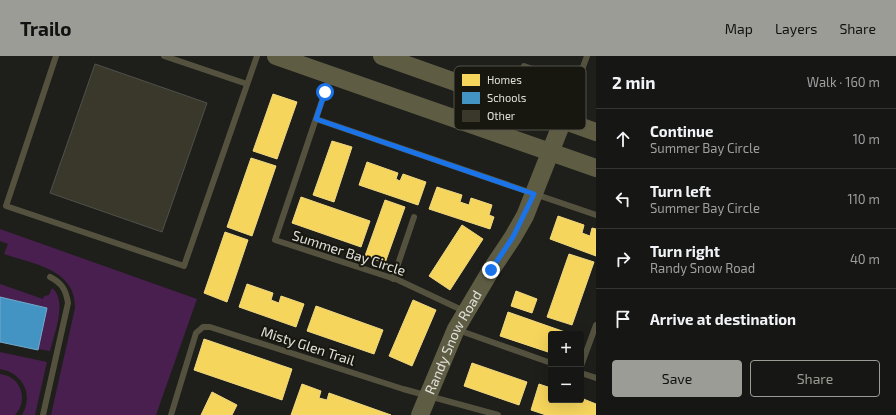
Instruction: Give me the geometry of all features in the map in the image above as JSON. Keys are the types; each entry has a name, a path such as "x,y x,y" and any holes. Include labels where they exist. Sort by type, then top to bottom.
{"main road":[{"path":"276,56 454,118"},
{"path":"382,56 454,81"},
{"path":"586,128 596,132"},
{"path":"487,130 596,168"},
{"name":"Randy Snow Road","path":"420,415 456,329 513,237 534,194 560,130"}],"lane":[{"path":"56,56 6,206 184,266 257,56"},
{"path":"164,56 247,84"},
{"path":"584,66 587,56"},
{"name":"Summer Bay Circle","path":"331,75 275,240 393,279 466,312"},
{"path":"316,119 596,215"},
{"path":"393,279 414,217"},
{"path":"43,415 68,303 65,290 61,284 50,277"},
{"path":"584,358 596,325"},
{"name":"Misty Glen Trail","path":"171,415 196,333 203,327 210,327 403,389 498,415"},
{"path":"456,329 548,361"},
{"path":"584,374 596,378"}],"shaded area":[{"path":"0,229 197,299 156,415 51,415 75,308 73,295 61,276 51,270 4,254 8,244 0,241"},
{"path":"0,284 43,299 44,296 49,295 52,288 57,293 59,309 57,327 50,351 38,349 47,308 0,297"},
{"path":"0,352 47,362 35,415 22,415 27,400 24,386 15,375 0,369"},
{"path":"0,374 13,379 21,390 22,403 15,415 0,415"}],"building: Homes":[{"path":"273,94 297,102 277,159 253,151"},
{"path":"332,141 352,147 334,202 313,195"},
{"path":"251,158 276,166 252,236 227,227"},
{"path":"367,162 398,173 396,179 400,181 403,174 426,182 418,205 359,185"},
{"path":"437,187 462,195 460,202 469,205 471,198 492,205 489,215 494,217 490,229 429,209"},
{"path":"301,197 370,221 361,247 292,223"},
{"path":"385,200 405,207 385,263 365,256"},
{"path":"558,216 584,225 582,233 590,236 592,228 596,229 596,256 550,239"},
{"path":"462,225 483,239 450,290 429,276"},
{"path":"225,232 248,240 227,302 204,293"},
{"path":"569,254 594,262 572,325 547,317"},
{"path":"247,284 273,293 271,300 279,303 281,296 304,304 296,327 239,307"},
{"path":"516,291 537,299 532,313 511,306"},
{"path":"413,300 436,310 412,366 389,356"},
{"path":"316,306 383,330 374,354 307,331"},
{"path":"508,312 562,331 548,331 548,352 500,336"},
{"path":"204,339 292,369 282,400 194,370"},
{"path":"472,363 527,382 519,405 464,386"},
{"path":"302,384 321,391 319,398 327,400 329,393 391,415 291,415"},
{"path":"539,384 548,387 548,403 584,403 584,399 596,404 596,415 546,415 531,410"},
{"path":"212,392 237,405 232,415 201,415"}],"building: Schools":[{"path":"0,297 47,308 38,350 0,342"}],"building: Other":[{"path":"95,64 207,103 162,232 50,193"}],"route":[{"path":"325,92 316,119 534,194 525,216 491,270"}]}
